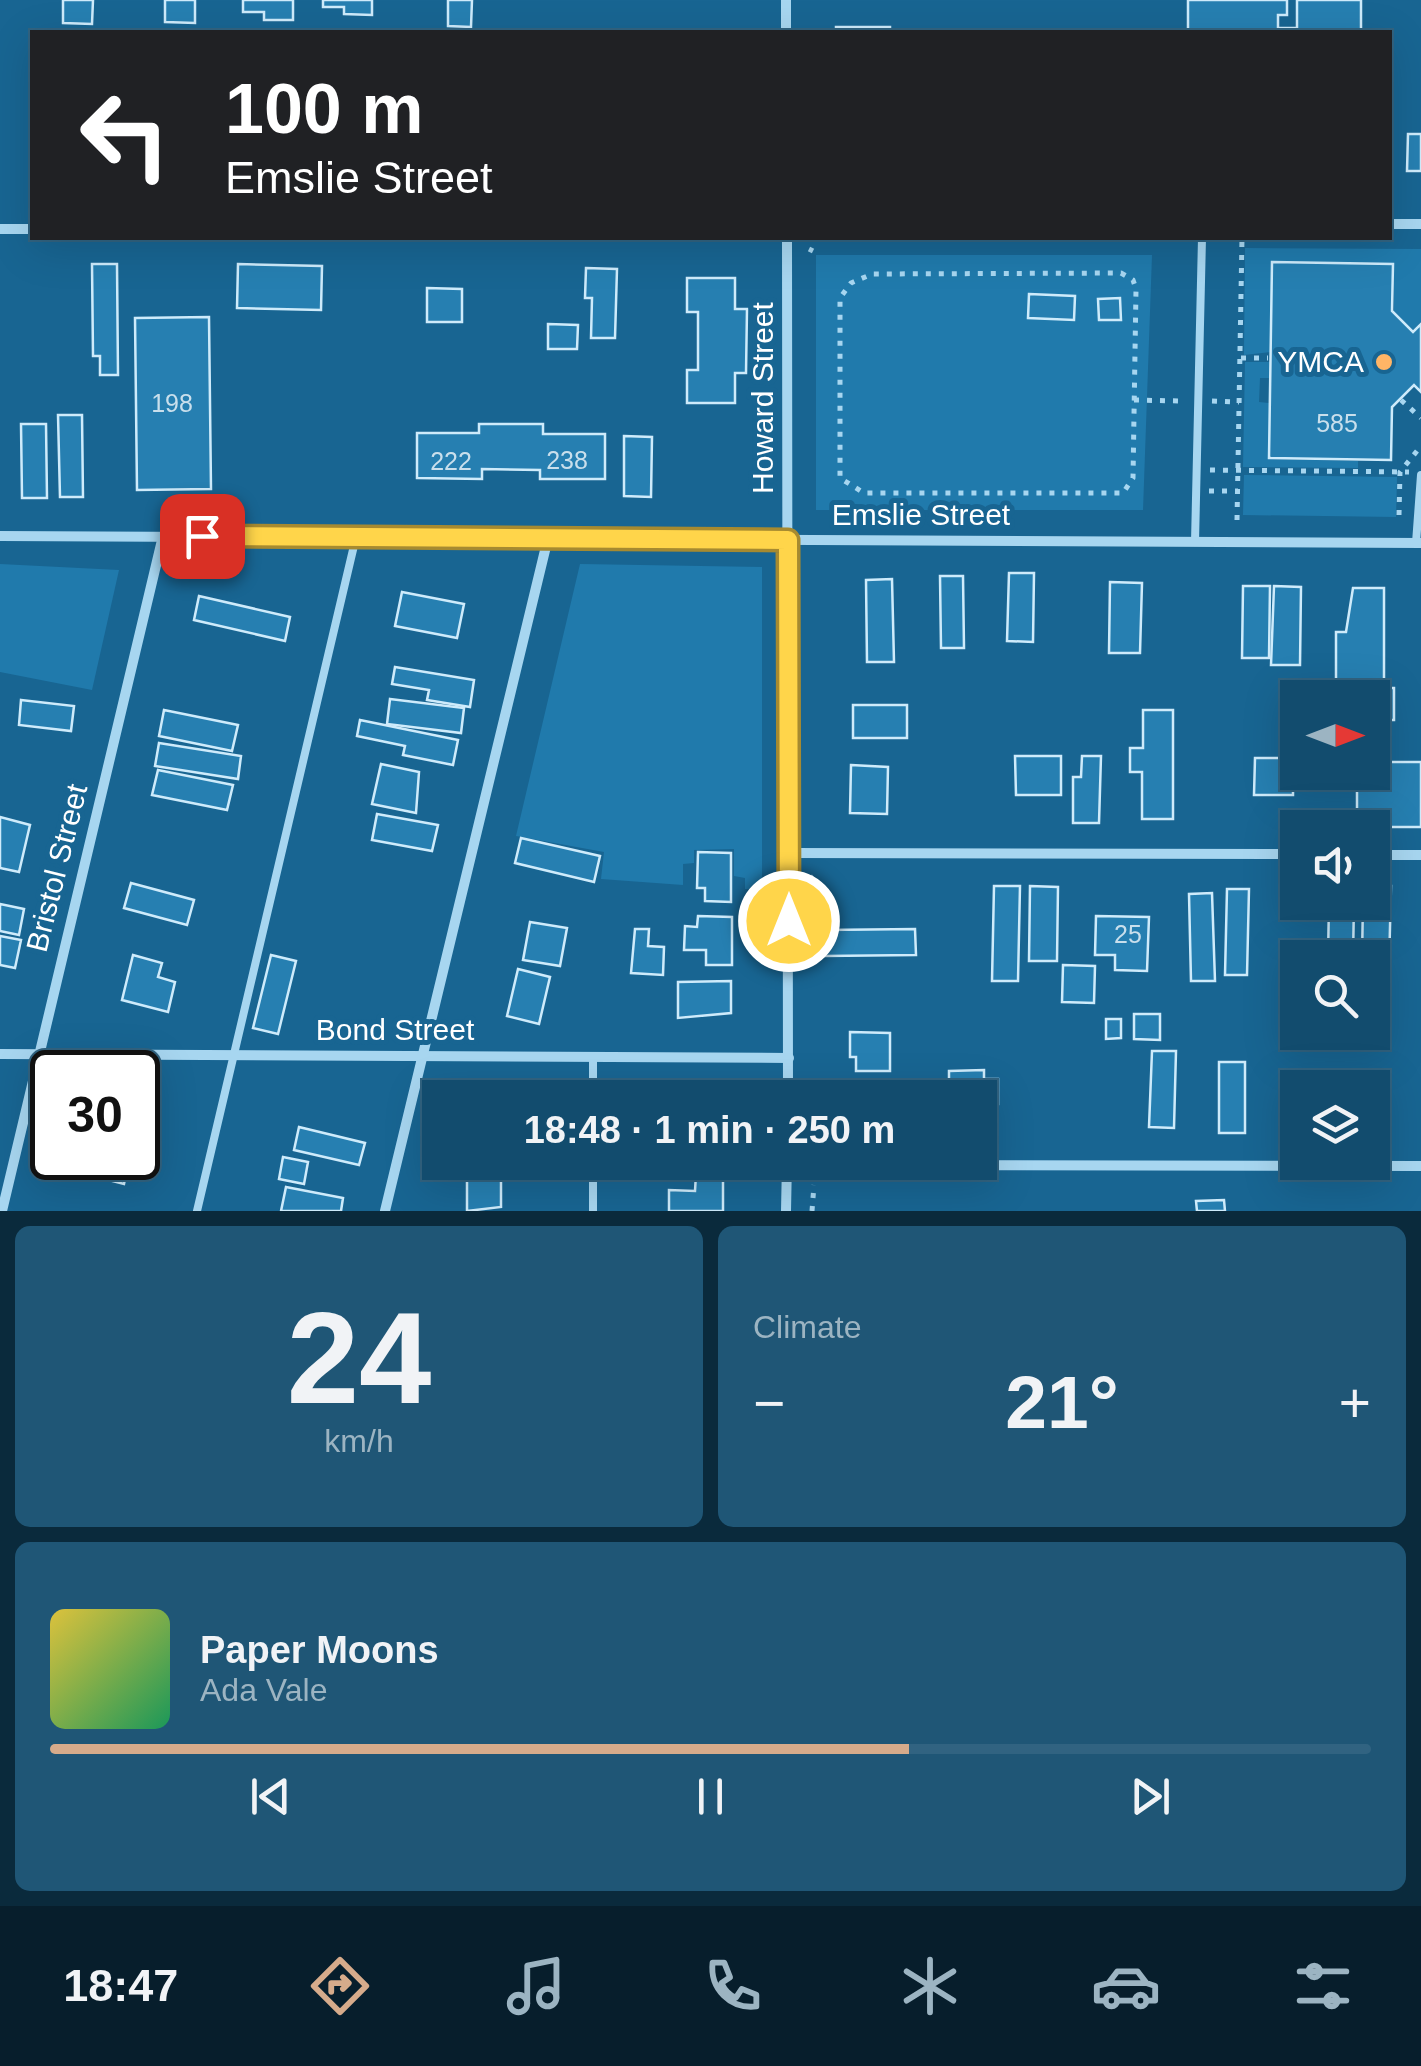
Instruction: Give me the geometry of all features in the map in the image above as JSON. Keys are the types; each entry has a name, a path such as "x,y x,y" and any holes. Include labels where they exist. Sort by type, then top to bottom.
{"street":[{"path":"786,0 786,30"},
{"path":"1392,224 1421,224"},
{"path":"0,229 30,229"},
{"name":"Howard Street","path":"787,240 788,1080"},
{"name":"Emslie Street","path":"0,536 1419,543"},
{"name":"Bristol Street","path":"39,1050 163,536"},
{"path":"385,1211 548,538"},
{"path":"789,853 1280,854"},
{"path":"1390,854 1421,855"},
{"name":"Bond Street","path":"0,1054 30,1054"},
{"name":"Bond Street","path":"160,1055 789,1058"},
{"name":"Bristol Street","path":"2,1211 30,1089"},
{"path":"997,1165 1421,1166"},
{"path":"786,1211 787,1180"}],"lane":[{"path":"1195,542 1202,240"},
{"path":"1419,543 1421,473"},
{"path":"196,1211 356,537"},
{"path":"593,1056 593,1080"},
{"path":"593,1180 593,1211"}],"path":[{"path":"1238,520 1242,240"},
{"path":"872,274 1126,274 1136,289 1134,400 1132,478 1123,492 853,490 840,478 838,469 840,298 851,282 872,274"},
{"path":"1240,358 1268,358"},
{"path":"1134,400 1163,401"},
{"path":"1401,400 1421,418"},
{"path":"1362,463 1362,471"},
{"path":"1207,470 1421,473"},
{"path":"1208,491 1238,491"},
{"path":"812,1211 814,1185"}],"shaded area":[{"path":"1245,248 1421,249 1421,322 1413,330 1394,311 1394,263 1273,262 1271,352 1244,355"},
{"path":"816,255 1152,255 1143,510 816,510"},
{"path":"1245,362 1270,362 1270,378 1260,378 1259,402 1269,403 1269,459 1358,461 1358,468 1243,467"},
{"path":"1244,475 1397,477 1396,517 1243,515"},
{"path":"0,564 119,570 92,690 0,672"},
{"path":"580,564 762,567 762,889 745,889 745,878 734,876 734,849 694,850 694,863 683,864 683,885 601,879 604,852 516,836"}],"building":[{"path":"63,0 93,0 92,24 63,23"},
{"path":"165,0 195,0 195,23 165,22"},
{"path":"243,0 293,0 293,20 264,20 264,12 243,12"},
{"path":"323,0 372,0 372,15 344,14 344,7 323,7"},
{"path":"448,0 472,0 471,27 448,26"},
{"path":"1188,0 1287,0 1287,15 1278,15 1278,28 1297,28 1297,0 1361,0 1361,30 1188,30"},
{"path":"836,27 890,27 890,30"},
{"path":"1408,134 1421,134 1421,171 1407,171"},
{"path":"1272,262 1393,264 1392,311 1413,332 1421,324 1421,392 1414,385 1392,407 1391,460 1269,458"},
{"path":"92,264 117,264 118,375 100,375 100,356 93,356"},
{"path":"238,264 322,266 321,310 237,308"},
{"path":"586,268 617,269 615,338 591,338 592,298 585,298"},
{"path":"687,278 735,278 735,309 747,309 746,373 735,373 735,403 687,403 687,370 698,370 698,312 687,312"},
{"path":"427,288 462,289 462,322 427,322"},
{"path":"1029,294 1075,296 1074,320 1028,318"},
{"path":"1120,298 1121,320 1099,320 1098,299"},
{"path":"209,317 211,489 137,490 135,318"},
{"path":"548,324 578,325 577,349 548,349"},
{"path":"58,415 82,415 83,497 60,497"},
{"path":"21,424 46,424 47,498 22,498"},
{"path":"479,424 543,424 543,434 605,434 605,479 540,479 540,470 482,469 482,479 417,478 417,433 479,433"},
{"path":"624,436 652,437 651,497 624,496"},
{"path":"1009,573 1034,573 1033,642 1007,641"},
{"path":"940,576 963,576 964,648 941,648"},
{"path":"892,579 894,662 867,662 866,580"},
{"path":"1110,582 1142,583 1140,653 1109,653"},
{"path":"1243,586 1270,586 1269,658 1242,658"},
{"path":"1274,586 1301,587 1300,665 1271,665"},
{"path":"1353,588 1384,588 1384,680 1336,680 1336,632 1346,632"},
{"path":"402,592 464,604 457,638 395,626"},
{"path":"199,596 290,617 285,641 194,620"},
{"path":"395,667 474,680 470,707 427,700 429,690 392,684"},
{"path":"1390,688 1394,688 1394,720 1390,720"},
{"path":"390,699 464,708 461,733 387,724"},
{"path":"21,700 74,706 71,731 19,725"},
{"path":"853,705 907,705 907,738 853,738"},
{"path":"164,710 238,725 232,751 159,736"},
{"path":"1143,710 1173,710 1173,819 1142,819 1142,772 1130,772 1130,748 1143,748"},
{"path":"360,720 458,740 453,765 403,755 405,746 357,736"},
{"path":"159,743 241,756 238,779 155,766"},
{"path":"1015,756 1061,756 1061,795 1016,795"},
{"path":"1082,756 1101,756 1099,823 1073,823 1073,777 1081,777"},
{"path":"1255,758 1280,758 1280,790 1293,790 1293,795 1254,795"},
{"path":"1390,762 1421,762 1421,827 1390,827 1390,810 1357,810 1357,790 1390,790"},
{"path":"381,764 419,772 416,813 372,804"},
{"path":"851,765 888,767 887,814 850,813"},
{"path":"158,770 233,785 227,810 152,795"},
{"path":"377,814 438,825 432,851 372,840"},
{"path":"0,817 30,825 19,872 0,868"},
{"path":"521,838 600,856 594,882 515,863"},
{"path":"698,852 731,853 731,902 705,901 705,888 697,888"},
{"path":"131,883 194,900 187,925 124,908"},
{"path":"994,886 1020,886 1018,981 992,981"},
{"path":"1030,886 1058,887 1057,961 1029,961"},
{"path":"1391,886 1390,940 1362,940 1363,920 1390,920"},
{"path":"1227,889 1249,889 1247,975 1225,975"},
{"path":"1212,893 1215,981 1191,981 1189,894"},
{"path":"0,904 24,909 19,935 0,931"},
{"path":"698,916 732,917 732,965 706,965 706,950 684,950 685,926 697,927"},
{"path":"1096,916 1149,917 1147,971 1115,970 1115,955 1095,955"},
{"path":"1329,920 1354,920 1353,940 1328,940"},
{"path":"530,922 567,928 560,966 523,960"},
{"path":"635,929 649,929 648,946 664,947 663,975 631,973"},
{"path":"915,929 916,955 824,956 824,930"},
{"path":"0,936 21,940 15,968 0,965"},
{"path":"133,955 162,963 158,977 175,982 168,1012 122,1000"},
{"path":"271,955 296,961 278,1034 253,1028"},
{"path":"1063,965 1095,966 1094,1003 1062,1002"},
{"path":"518,969 550,977 539,1024 507,1016"},
{"path":"731,981 731,1013 678,1018 678,982"},
{"path":"1134,1014 1160,1014 1160,1040 1134,1039"},
{"path":"1106,1019 1121,1019 1121,1038 1106,1039"},
{"path":"850,1032 890,1033 890,1071 856,1071 856,1057 850,1057"},
{"path":"1152,1051 1176,1051 1174,1128 1149,1127"},
{"path":"1219,1062 1245,1062 1245,1133 1219,1133"},
{"path":"984,1070 984,1079 998,1079 998,1104 997,1080 949,1080 949,1071"},
{"path":"299,1127 365,1143 359,1165 294,1150"},
{"path":"283,1157 308,1162 304,1184 279,1179"},
{"path":"467,1180 501,1180 501,1207 467,1211"},
{"path":"696,1180 723,1180 723,1211 669,1211 669,1190 695,1191"},
{"path":"286,1187 343,1198 341,1211 281,1211"},
{"path":"1224,1200 1225,1211 1197,1211 1196,1201"}],"place":[{"name":"YMCA","path":"1384,362"}],"route":[{"path":"202,536 788,540 789,921"}]}
